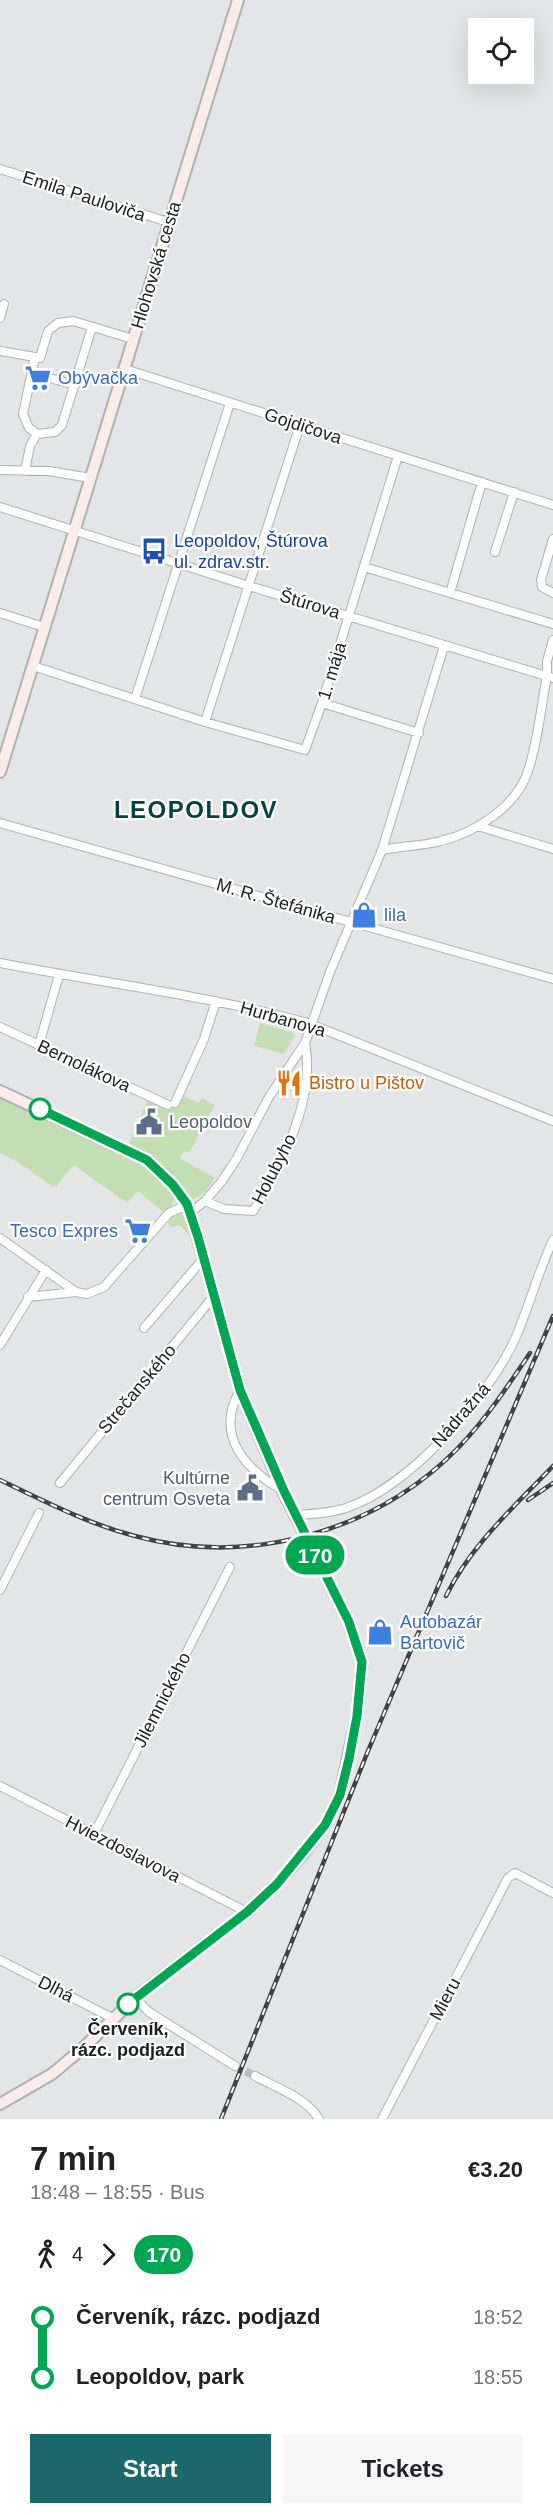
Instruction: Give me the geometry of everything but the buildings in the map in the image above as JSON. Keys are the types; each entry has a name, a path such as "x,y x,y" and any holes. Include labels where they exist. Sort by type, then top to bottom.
{"street":[{"name":"Hlohovská cesta","path":"0,772 238,0"},
{"name":"Emila Pauloviča","path":"0,169 168,222"},
{"path":"0,318 4,304"},
{"path":"0,351 40,358 48,331 58,323 73,321 133,339"},
{"path":"35,357 23,414 29,429 37,434 55,432 62,425 92,327"},
{"name":"Gojdičova","path":"125,369 553,505"},
{"path":"46,377 75,385"},
{"path":"135,699 230,403"},
{"path":"205,722 300,425"},
{"path":"25,471 30,446 37,434"},
{"name":"1. mája","path":"33,666 205,722 305,750 350,616 398,456"},
{"path":"0,471 49,471 90,478"},
{"path":"450,593 482,482"},
{"path":"495,552 514,492"},
{"path":"0,507 74,530"},
{"name":"Štúrova","path":"74,530 249,586 550,677"},
{"path":"553,539 541,580 542,587 553,592"},
{"path":"364,567 553,624"},
{"path":"0,613 44,627"},
{"path":"382,850 440,842 478,826 516,794 528,772 550,677 547,661 553,640"},
{"name":"Holubyho","path":"28,1297 76,1292 87,1294 104,1287 162,1224 169,1213 188,1209 205,1201 237,1158 269,1097 305,1043 313,1024 351,922 382,850 444,646"},
{"path":"322,703 419,733"},
{"name":"M. R. Štefánika","path":"0,824 553,979"},
{"path":"478,826 553,849"},
{"name":"Hurbanova","path":"0,963 216,1001 266,1011 313,1024 553,1121"},
{"path":"39,1045 59,975"},
{"name":"Bernolákova","path":"0,1027 172,1104 200,1050 216,1001"},
{"name":"Holubyho","path":"205,1201 224,1209 253,1211 276,1175 295,1130 309,1063 305,1043"},
{"path":"0,1091 147,1160 173,1185 188,1209 204,1258 240,1390 284,1491 356,1642 362,1662 357,1716 340,1795 325,1825 277,1884 247,1912 135,1998 52,2074 0,2104"},
{"path":"0,1238 76,1292"},
{"name":"Nádražná","path":"296,1515 347,1508 381,1490 422,1458 453,1427 475,1402 505,1357 519,1330 553,1240"},
{"path":"144,1328 204,1258"},
{"path":"0,1345 46,1270"},
{"name":"Strečanského","path":"60,1483 214,1296"},
{"path":"240,1390 231,1410 233,1440 246,1463 263,1479 284,1491"},
{"path":"0,1590 39,1513"},
{"name":"Jilemnického","path":"94,1834 230,1567"},
{"name":"Hviezdoslavova","path":"0,1786 247,1912"},
{"name":"Mieru","path":"382,2119 508,1878 515,1873 553,1893"},
{"name":"Dlhá","path":"0,1960 112,2018"},
{"path":"135,1998 138,2003 161,2020 235,2066"},
{"path":"255,2076 302,2102 315,2112 319,2119"}],"green space":[{"path":"260,1023 294,1033 284,1054 254,1046"},
{"path":"184,1096 198,1103 202,1098 215,1105 189,1153 184,1151 180,1158 215,1178 204,1193 190,1201 175,1198 171,1207 162,1211 138,1191 127,1203 75,1166 72,1166 57,1186 53,1187 18,1162 0,1153 0,1099 9,1099 125,1154 147,1101 169,1107"},
{"path":"181,1213 187,1216 197,1255 195,1255 190,1237 180,1225 171,1227 168,1223 172,1216"}],"tunnel":[{"path":"235,2066 255,2076"}],"railway":[{"path":"221,2119 368,1751 553,1316"},
{"path":"0,1480 100,1525 135,1536 178,1545 222,1547 266,1544 308,1535 350,1521 389,1502 425,1477 458,1448 478,1426 530,1353"},
{"path":"446,1596 456,1577 481,1543 553,1466"},
{"path":"528,1500 553,1483"}],"bus line":[{"name":"170","path":"40,1109 147,1160 173,1185 187,1204 240,1390 284,1491 349,1622 362,1662 357,1716 349,1759 340,1795 325,1825 277,1884 247,1912 128,2004"}],"place":[{"name":"Obývačka","path":"38,378"},
{"name":"Leopoldov, Štúrova ul. zdrav.str.","path":"154,551"},
{"name":"lila","path":"364,915"},
{"name":"Bistro u Pištov","path":"289,1083"},
{"name":"Leopoldov","path":"149,1122"},
{"name":"Tesco Expres","path":"138,1231"},
{"name":"Kultúrne centrum Osveta","path":"250,1488"},
{"name":"Autobazár Bartovič","path":"380,1632"},
{"name":"Červeník, rázc. podjazd","path":"128,2004"}],"district":[{"name":"LEOPOLDOV","path":"196,810"}]}
